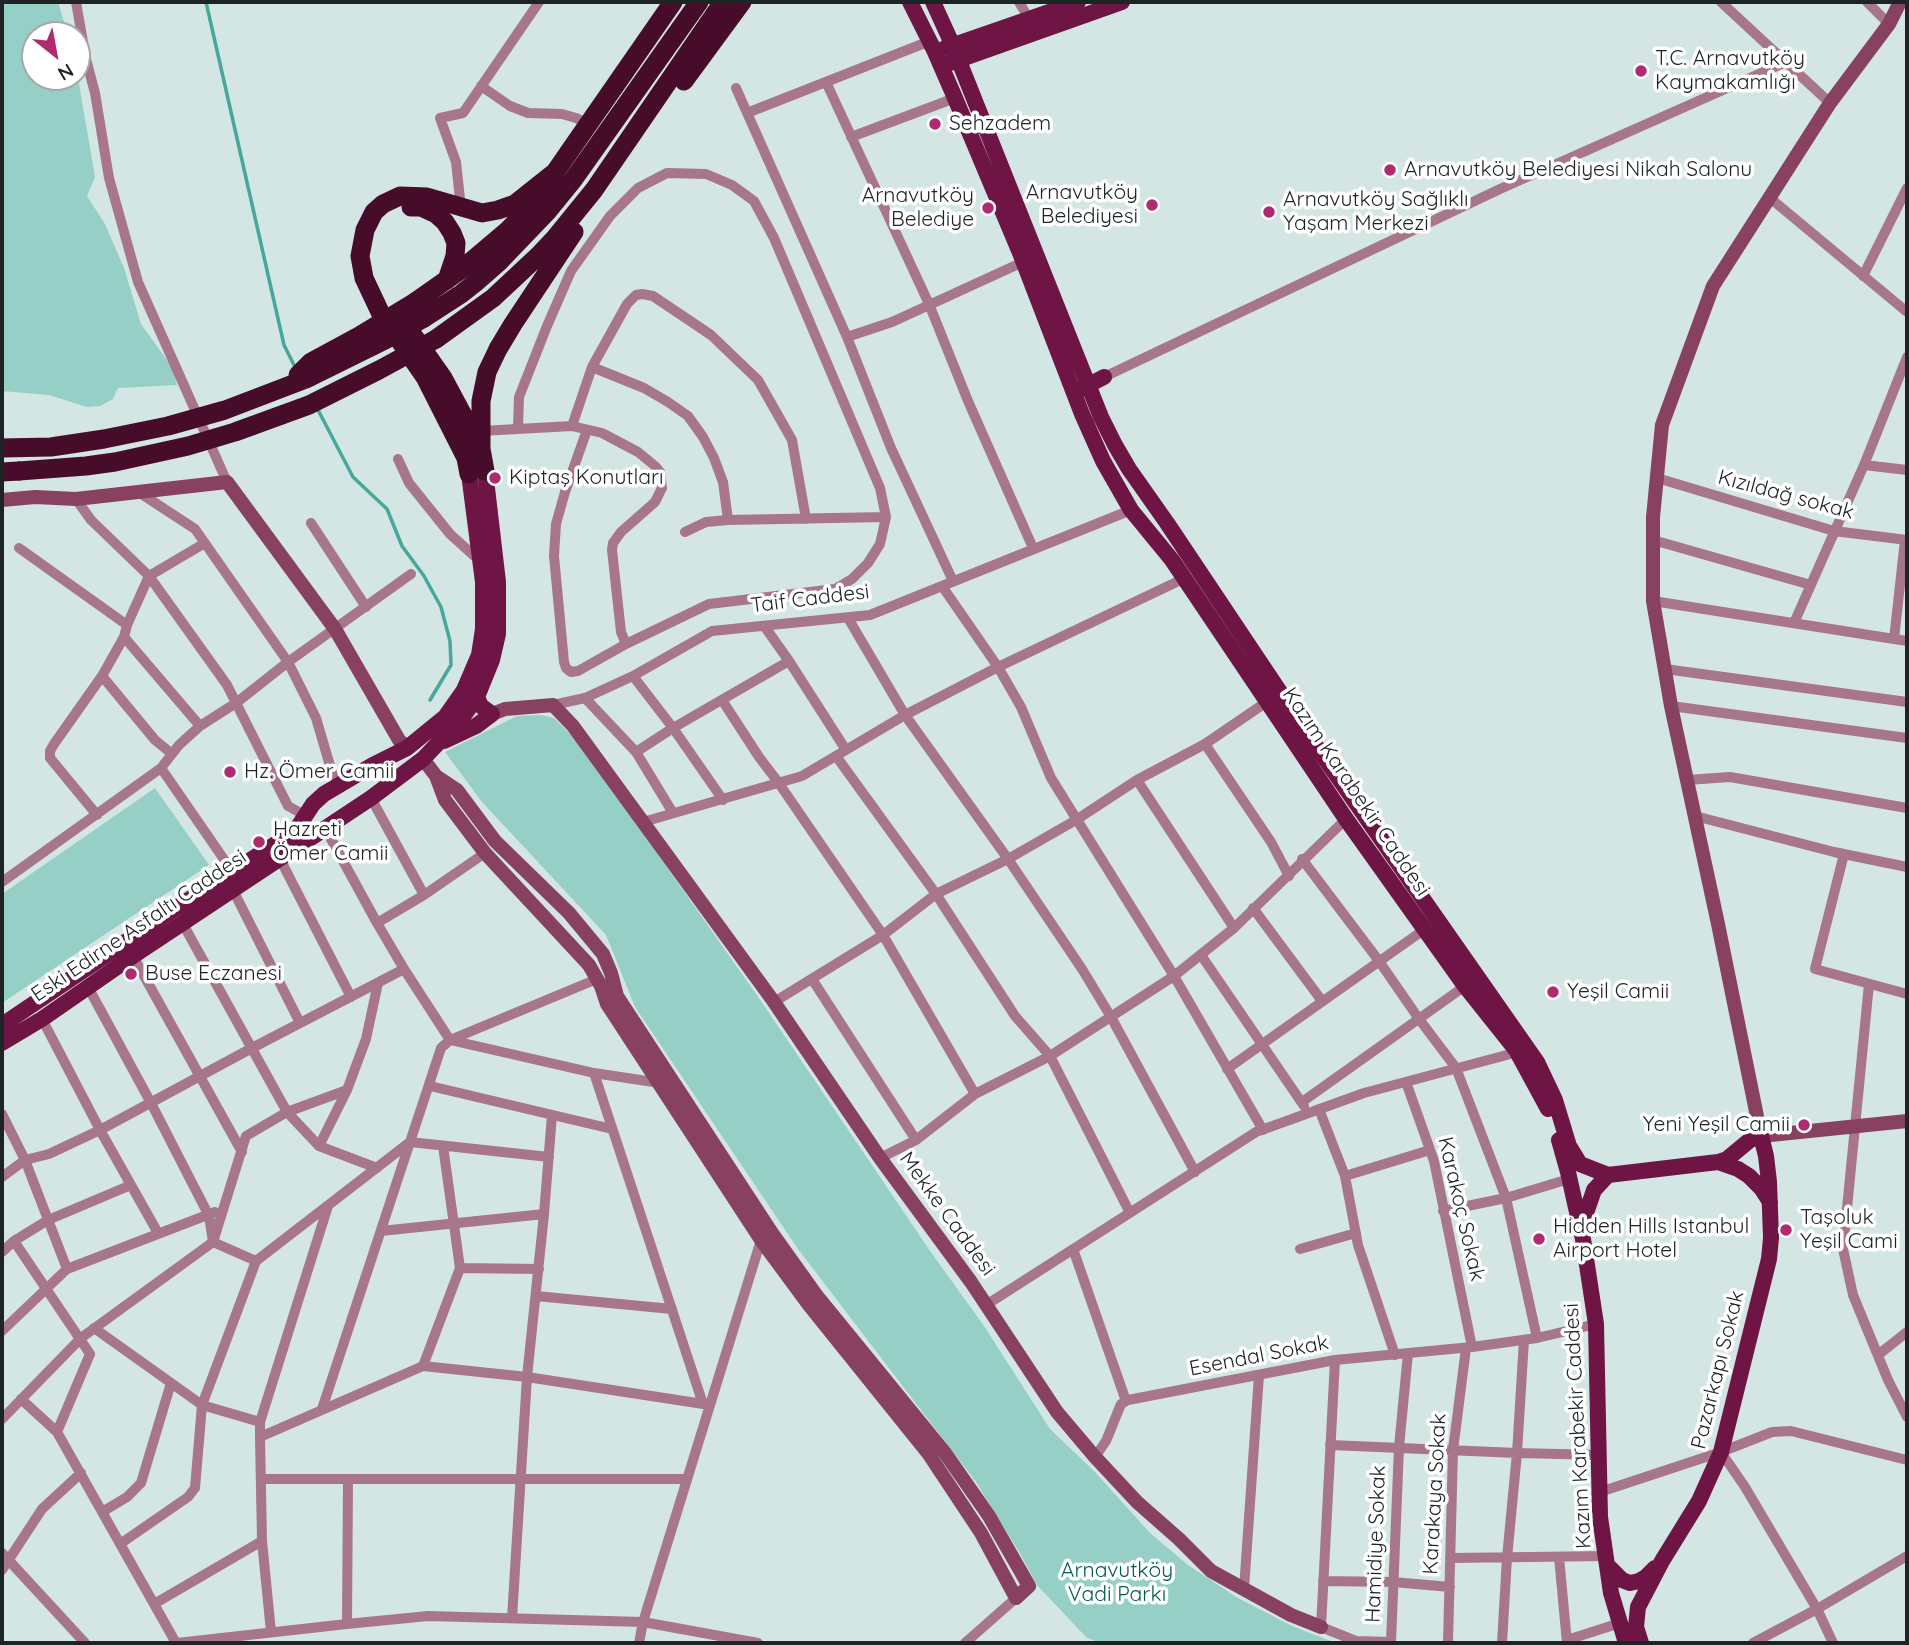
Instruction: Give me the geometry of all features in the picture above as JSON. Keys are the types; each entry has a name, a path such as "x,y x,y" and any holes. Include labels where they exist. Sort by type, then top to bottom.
{"highway":[{"path":"2,448 61,445 136,433 215,413 281,390 355,355 420,310 447,280 507,231 533,204 673,2"},
{"path":"420,310 461,294 533,228 573,180 699,2"},
{"path":"11,471 86,466 115,461 188,446 235,432 309,405 436,339 493,298 538,256 594,190 723,2"},
{"path":"622,149 669,102 743,2"},
{"path":"477,473 466,458 425,377 380,312 364,278 360,256 365,230 374,212 400,196 427,197 482,213 515,204 554,173"},
{"path":"477,473 481,440 481,401 487,372 513,324 577,227 594,190"},
{"path":"447,280 453,266 456,243 445,222 421,207 401,208 387,216 376,229 372,242 375,271 381,288 443,378 481,440"}],"main road":[{"name":"Kazım Karabekir Caddesi","path":"910,2 955,97 1023,262 1081,383 1129,469 1314,743 1537,1062 1555,1100 1569,1146 1580,1164 1608,1175"},
{"name":"Kazım Karabekir Caddesi","path":"933,2 956,53 1081,383 1103,461 1131,510 1185,578 1346,819 1465,986 1518,1052 1545,1101 1558,1134 1583,1239 1596,1324 1600,1517 1611,1593 1626,1643"},
{"path":"956,53 1028,19 1078,2"},
{"path":"935,53 956,53 1122,2"},
{"path":"1761,1136 1671,706 1653,601 1653,540 1662,425 1713,286 1830,103 1889,24 1900,2"},
{"path":"1081,383 1104,377"},
{"name":"Eski Edirne Asfaltı Caddesi","path":"2,1026 296,830 313,804 336,786 407,748 445,717 464,690 478,655 483,629 477,473"},
{"name":"Eski Edirne Asfaltı Caddesi","path":"2,1043 42,1019 371,798 423,759 462,718 477,697 492,660 498,634 498,582 477,473"},
{"path":"2,500 35,497 76,499 227,482 335,629 399,740 423,759 436,776 445,800 485,853 589,965 607,1004 767,1236 945,1453 989,1516 1029,1586 1016,1598 981,1532 928,1453 809,1305 767,1236 617,996 603,954 569,913 495,841 457,790 436,776"},
{"path":"441,741 476,726 492,714 481,706 477,697"},
{"name":"Taif Caddesi","path":"492,714 505,709 553,705"},
{"name":"Mekke Caddesi","path":"553,705 573,726 774,1002 880,1158 986,1305 1057,1412 1137,1503 1211,1571 1291,1615 1321,1627"},
{"path":"363,770 374,775 377,782 378,788 371,798"},
{"path":"306,816 316,825 325,828"},
{"path":"232,871 233,890"},
{"path":"597,979 611,973"},
{"path":"1583,1239 1584,1219 1594,1190 1608,1175 1727,1159 1750,1140 1761,1136 1907,1121"},
{"name":"Pazarkapı Sokak","path":"1662,1561 1699,1501 1721,1452 1769,1259 1770,1202 1766,1156 1761,1136"},
{"path":"1718,1161 1749,1176 1770,1202"},
{"path":"1607,1561 1622,1580 1630,1583 1646,1577 1662,1561"},
{"path":"1641,1643 1636,1627 1638,1607 1662,1561"}],"street":[{"path":"75,2 109,178 138,282 227,482"},
{"path":"461,208 456,162 440,118 463,113 539,2"},
{"path":"1019,2 1028,19"},
{"path":"1721,2 1830,103"},
{"path":"1867,2 1889,24"},
{"path":"747,113 826,82 935,53"},
{"path":"1104,377 1500,189 1786,62"},
{"path":"826,82 929,304 968,401 1033,548"},
{"path":"481,86 510,106 528,113 562,114 588,124"},
{"path":"736,88 847,337 948,583 1021,707 1051,778 1174,976 1263,1130"},
{"path":"851,137 955,97"},
{"path":"518,428 519,397 547,326 571,271 610,216 638,188 667,173 706,174 732,185 754,201 774,238 880,488 886,517 880,544 868,563 852,579 835,589 709,604 575,672 568,670 565,666 554,556 556,524 587,430"},
{"path":"1863,276 1907,188"},
{"path":"1770,198 1907,312"},
{"path":"847,337 892,321 1023,262"},
{"path":"572,426 592,367 627,303 636,295 653,296 711,335 758,380 792,440 806,519"},
{"path":"1794,623 1864,465 1907,357"},
{"path":"592,367 644,388 688,416 703,437 719,470 728,520"},
{"path":"481,440 518,428 572,426 602,433 638,452 655,466 662,480 662,488 655,502 621,532 613,543 621,632 626,645"},
{"path":"398,459 409,483 450,534 481,562"},
{"path":"1864,465 1907,470"},
{"name":"Kızıldağ sokak","path":"1657,478 1834,531 1906,540"},
{"path":"140,493 195,528 288,662 316,718 336,786"},
{"path":"76,499 91,520 149,576 227,685 288,806 306,816"},
{"name":"Taif Caddesi","path":"553,705 585,698 633,676 712,631 870,615 1131,510"},
{"path":"685,532 706,522 728,520 886,517"},
{"path":"311,523 366,607"},
{"path":"1653,540 1811,585"},
{"path":"1894,639 1906,540"},
{"path":"97,815 50,758 50,751 102,676 149,576 205,543"},
{"path":"19,548 125,631 200,726"},
{"path":"2,882 161,768 179,745 200,726 236,703 288,662 411,574"},
{"path":"643,822 802,776 905,715 998,667 1185,578"},
{"path":"1653,601 1907,641"},
{"path":"848,618 905,715 1008,859 1082,969 1195,1172"},
{"path":"765,627 789,661 841,753 1015,1016 1050,1056 1130,1213"},
{"path":"636,752 789,661"},
{"path":"1665,670 1907,702"},
{"path":"102,676 155,740 172,754"},
{"path":"633,676 723,800"},
{"path":"585,698 636,752 673,813"},
{"path":"722,700 759,758 884,935 961,1065 975,1094"},
{"path":"774,1002 884,935 936,894 1008,859 1076,820 1137,780 1205,744 1268,701"},
{"path":"1671,706 1907,738"},
{"path":"1205,744 1271,842 1289,876"},
{"path":"161,768 232,871"},
{"path":"1687,780 1730,776 1907,808"},
{"path":"1137,780 1234,928"},
{"path":"371,798 424,895"},
{"path":"1695,816 1907,867"},
{"path":"880,1158 916,1139 975,1094 1050,1056 1174,976 1234,928 1346,819"},
{"path":"325,828 404,970 450,1040 594,1073 660,1083"},
{"path":"377,923 485,853"},
{"path":"1844,854 1815,969 1907,994"},
{"path":"280,859 351,997"},
{"path":"1303,859 1456,1069 1506,1198 1537,1338"},
{"path":"233,890 300,1023"},
{"path":"1253,908 1322,1001"},
{"path":"183,924 287,1112 318,1146 377,1168"},
{"path":"1227,1069 1425,929"},
{"path":"1201,955 1302,1102 1314,1111 1345,1175 1358,1245 1395,1355"},
{"path":"133,956 242,1152"},
{"path":"2,1177 25,1160 49,1154 100,1130 404,970"},
{"path":"322,1409 441,1048 450,1040 597,979"},
{"path":"812,979 916,1139"},
{"path":"318,1146 347,1090 366,1039 378,983"},
{"path":"1869,984 1843,1249 1853,1295 1888,1380 1907,1416"},
{"path":"1302,1102 1465,986"},
{"path":"88,987 209,1216 214,1242"},
{"path":"42,1019 158,1233"},
{"path":"986,1305 1256,1132 1364,1093 1518,1052"},
{"path":"594,1073 706,1404"},
{"name":"Karakoç Sokak","path":"1406,1082 1434,1161 1469,1348"},
{"path":"430,1086 612,1129"},
{"path":"2,1419 81,1338 214,1242 246,1136 287,1112 347,1090"},
{"path":"2,1114 25,1160 67,1269"},
{"path":"512,1618 527,1377 552,1115"},
{"path":"120,1544 188,1497 194,1488 202,1405 256,1261 410,1142 549,1157"},
{"path":"423,1366 460,1268 443,1146"},
{"path":"1345,1175 1430,1150"},
{"path":"1443,1211 1506,1198 1569,1179"},
{"path":"2,1252 14,1241 48,1220 131,1185"},
{"path":"271,1632 262,1541 260,1422 328,1206"},
{"path":"2,1331 67,1269 224,1208"},
{"path":"381,1231 544,1214"},
{"path":"1300,1249 1356,1233"},
{"path":"639,1643 706,1404 767,1236"},
{"path":"14,1241 90,1354 57,1432"},
{"path":"214,1242 256,1261"},
{"path":"1073,1249 1126,1401 1121,1404 1106,1441 1095,1457"},
{"path":"460,1268 538,1269"},
{"path":"536,1296 672,1310"},
{"name":"Esendal Sokak","path":"1126,1401 1335,1360 1469,1348 1537,1338 1596,1324"},
{"path":"94,1328 202,1405 260,1422"},
{"path":"1878,1356 1907,1332"},
{"path":"1502,1643 1524,1340"},
{"name":"Karakaya Sokak","path":"1448,1642 1453,1450 1469,1348"},
{"name":"Hamidiye Sokak","path":"1391,1642 1399,1447 1408,1353"},
{"path":"1321,1627 1335,1360"},
{"path":"260,1437 423,1366 527,1377 706,1404"},
{"path":"1244,1589 1259,1375"},
{"path":"102,1512 127,1497 141,1483 171,1382"},
{"path":"21,1399 57,1432 177,1643 428,1616 643,1622 758,1643"},
{"path":"1600,1492 1772,1432 1791,1431 1907,1460"},
{"path":"1330,1445 1600,1455"},
{"path":"1721,1452 1745,1487 1817,1609 1833,1643"},
{"path":"2,1570 5,1556 42,1509 81,1473"},
{"path":"261,1479 687,1479"},
{"path":"346,1623 348,1479"},
{"path":"154,1604 262,1541"},
{"path":"5,1556 85,1643"},
{"path":"1753,1643 1907,1556"},
{"path":"1451,1559 1559,1557 1607,1561"},
{"path":"1559,1557 1567,1642 1620,1623"},
{"path":"1323,1581 1450,1587"},
{"path":"965,1643 1016,1598"},
{"name":"Mekke Caddesi","path":"1321,1627 1356,1641 1391,1642"}],"green space":[{"path":"2,2 58,2 64,21 21,21 21,91 80,91 95,177 87,196 105,224 124,268 141,324 172,367 177,385 118,388 113,399 100,406 87,407 49,395 2,391"},
{"name":"Arnavutköy Vadi Parkı","path":"541,715 554,718 581,745 984,1326 1050,1429 1095,1472 1150,1533 1188,1565 1236,1597 1292,1626 1336,1643 1099,1643 1086,1637 1037,1585 976,1482 798,1249 635,1007 606,935 482,802 445,752 517,716"},
{"path":"155,788 209,865 2,1003 2,894"}],"waterway":[{"path":"206,2 284,345 295,367"},
{"path":"317,408 353,477 387,509 402,546 424,576 441,607 450,641 451,665 430,700"}],"place":[{"name":"T.C. Arnavutköy Kaymakamlığı","path":"1641,71"},
{"name":"Sehzadem","path":"935,124"},
{"name":"Arnavutköy Belediyesi Nikah Salonu","path":"1390,170"},
{"name":"Arnavutköy Belediyesi","path":"1152,205"},
{"name":"Arnavutköy Belediye","path":"988,208"},
{"name":"Arnavutköy Sağlıklı Yaşam Merkezi","path":"1269,212"},
{"name":"Kiptaş Konutları","path":"495,478"},
{"name":"Hz. Ömer Camii","path":"230,772"},
{"name":"Hazreti Ömer Camii","path":"259,842"},
{"name":"Buse Eczanesi","path":"131,974"},
{"name":"Yeşil Camii","path":"1553,992"},
{"name":"Yeni Yeşil Camii","path":"1804,1125"},
{"name":"Taşoluk Yeşil Cami","path":"1786,1230"},
{"name":"Hidden Hills Istanbul Airport Hotel","path":"1539,1239"}]}
